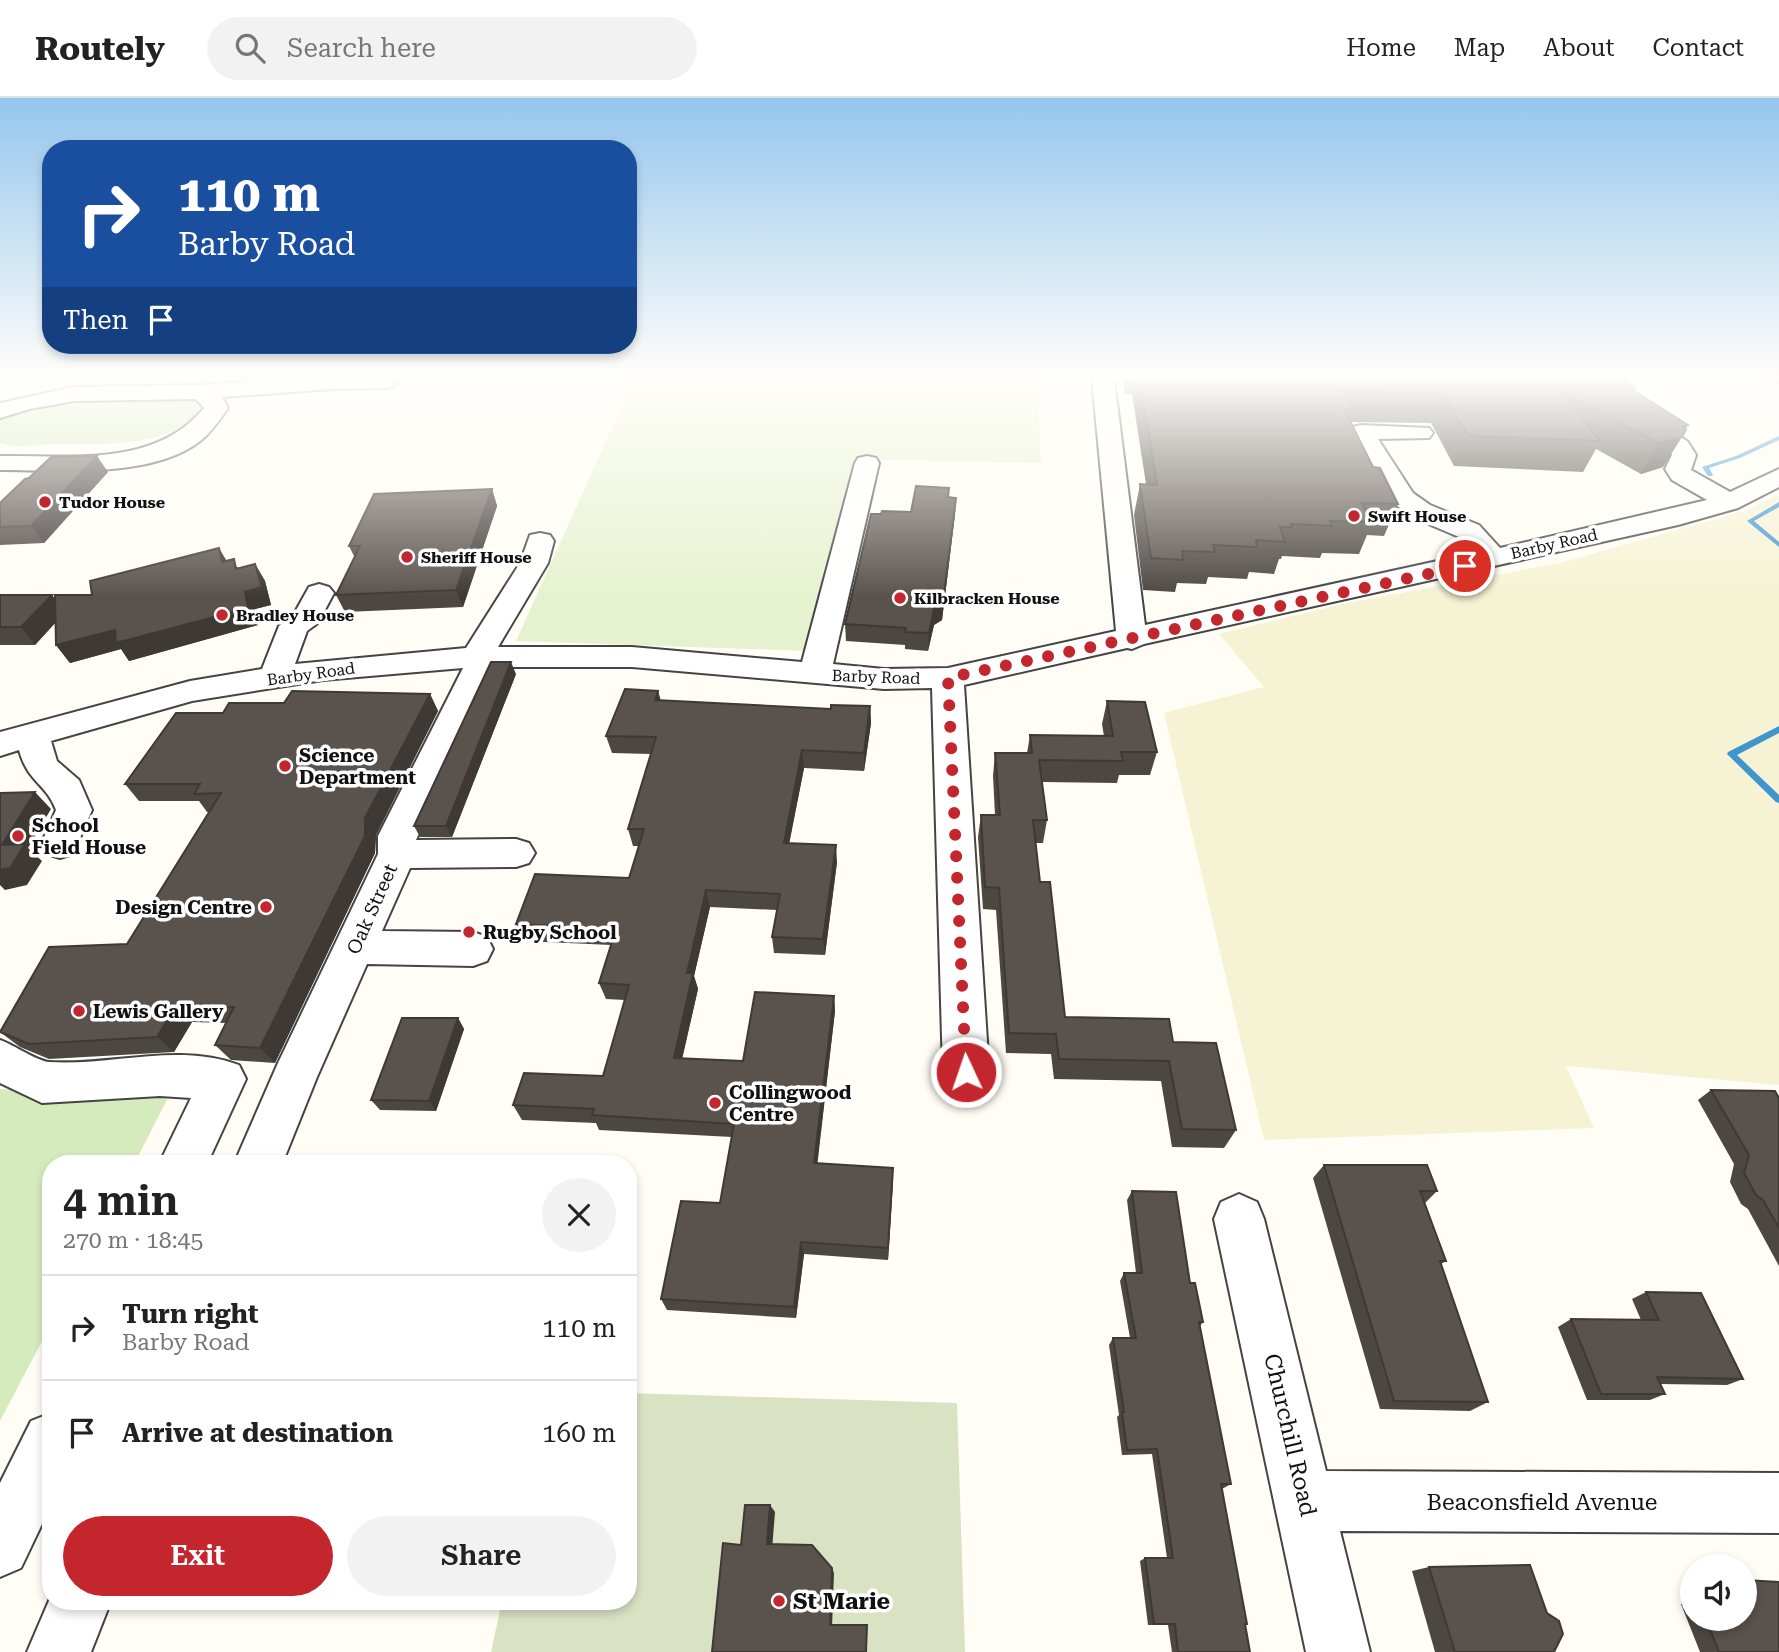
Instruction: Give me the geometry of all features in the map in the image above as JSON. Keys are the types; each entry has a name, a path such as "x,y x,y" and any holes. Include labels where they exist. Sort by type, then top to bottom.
{"street":[{"path":"0,485 12,462 120,460 165,452"},
{"path":"1111,452 1132,640"},
{"path":"1373,452 1404,498 1421,510 1469,531 1494,558"},
{"path":"1682,452 1684,455 1678,469 1681,475 1729,502"},
{"path":"815,674 867,463"},
{"name":"Barby Road","path":"16,740 190,691 323,670 481,656 632,657 884,679 948,678 1132,640 1678,517 1729,502 1779,477"},
{"name":"Oak Street","path":"262,1155 294,1077 397,854 397,836 481,656 534,563 540,541"},
{"path":"276,678 281,656 294,626 307,617 319,593"},
{"path":"948,678 966,1072"},
{"path":"16,740 66,789 74,810 61,844"},
{"path":"397,854 516,853"},
{"path":"354,950 472,949"},
{"path":"0,1060 41,1083 160,1076 223,1079 187,1155"},
{"name":"Churchill Road","path":"1239,1219 1338,1652"},
{"path":"0,1548 42,1460"},
{"name":"Beaconsfield Avenue","path":"1305,1501 1779,1503"},
{"path":"59,1652 76,1610"}],"shaded area":[{"path":"1779,493 1779,1085 1566,1066 1594,1128 1264,1140 1164,713 1264,687 1219,634 1342,604 1560,563 1748,510"}],"green space":[{"path":"601,452 1040,452 1041,463 857,459 810,651 516,641"},
{"path":"0,1089 171,1092 139,1155 42,1155 42,1341 0,1421"},
{"path":"637,1393 957,1403 965,1652 491,1652 500,1610 637,1610"}],"building":[{"path":"1152,452 1365,452 1373,467 1380,468 1398,504 1362,503 1372,522 1330,521 1332,526 1291,524 1292,527 1280,527 1285,542 1256,540 1257,547 1213,545 1215,552 1182,551 1183,560 1151,558 1140,484 1157,485"},
{"path":"97,456 31,526 0,527 0,503 51,457"},
{"name":"Kilbracken House","path":"916,486 949,488 948,497 956,498 943,603 934,608 929,633 905,632 906,628 845,624 871,514 881,514 882,511 911,512"},
{"path":"492,489 456,590 336,595 360,546 349,546 374,494"},
{"path":"219,548 222,562 234,559 236,569 255,564 262,587 245,592 248,608 116,643 115,630 56,645 55,595 92,595 90,581"},
{"path":"0,595 52,595 21,627 0,627"},
{"path":"491,662 511,662 446,826 414,826"},
{"name":"Collingwood Centre","path":"625,689 658,691 655,700 831,709 831,705 870,706 864,753 802,750 784,843 836,845 823,939 772,937 780,894 706,890 687,973 693,973 674,1058 743,1061 755,992 834,996 814,1163 893,1168 888,1248 801,1242 794,1307 661,1299 681,1201 720,1203 734,1124 592,1115 594,1109 513,1105 524,1073 603,1076 629,985 599,983 616,929 516,924 535,874 629,878 644,829 628,829 656,737 606,736"},
{"path":"292,691 430,694 365,818 365,836 260,1048 215,1045 234,1007 175,1007 157,1037 29,1044 0,1032 49,947 127,944 221,793 194,794 200,784 125,784 176,713 223,713 229,703 284,703"},
{"path":"1107,701 1145,702 1157,752 1121,752 1123,761 1039,760 1047,820 1033,820 1040,882 1050,882 1065,1017 1169,1019 1173,1042 1216,1043 1236,1130 1182,1129 1169,1061 1059,1059 1056,1034 1009,1033 999,888 985,887 981,815 1000,815 995,753 1032,753 1030,735 1113,736"},
{"path":"35,792 2,845 25,844 10,868 0,870 0,793"},
{"path":"402,1018 458,1018 429,1101 371,1100"},
{"path":"1711,1090 1775,1091 1779,1098 1779,1228 1744,1173 1749,1155"},
{"path":"1324,1165 1427,1165 1437,1191 1420,1191 1446,1261 1440,1261 1488,1402 1394,1401"},
{"path":"1132,1191 1176,1192 1190,1283 1195,1283 1203,1322 1199,1322 1231,1484 1221,1484 1250,1652 1178,1652 1175,1624 1154,1624 1145,1558 1173,1558 1157,1449 1127,1450 1113,1338 1136,1338 1124,1273 1142,1273"},
{"path":"1646,1292 1701,1293 1743,1379 1657,1377 1665,1394 1601,1394 1571,1319 1659,1320"},
{"name":"St Marie","path":"745,1505 770,1505 767,1544 812,1545 832,1568 830,1625 867,1625 866,1652 712,1652 723,1543 741,1545"},
{"path":"1530,1565 1547,1613 1559,1621 1563,1634 1554,1652 1455,1652 1429,1567"},
{"path":"1757,1581 1779,1582 1779,1652 1719,1652 1711,1631 1757,1631"}],"waterway":[{"path":"1710,475 1705,467 1750,452"},
{"path":"1779,504 1750,521 1779,545"},
{"path":"1779,729 1731,754 1779,800"}],"place":[{"name":"Tudor House","path":"45,502"},
{"name":"Swift House","path":"1354,516"},
{"name":"Sheriff House","path":"407,557"},
{"name":"Kilbracken House","path":"900,598"},
{"name":"Bradley House","path":"222,615"},
{"name":"Science Department","path":"285,766"},
{"name":"School Field House","path":"18,836"},
{"name":"Design Centre","path":"266,907"},
{"name":"Rugby School","path":"469,932"},
{"name":"Lewis Gallery","path":"79,1011"},
{"name":"Collingwood Centre","path":"715,1103"},
{"name":"St Marie","path":"779,1601"}],"route":[{"path":"966,1072 948,678 1014,666 1465,566"}]}
